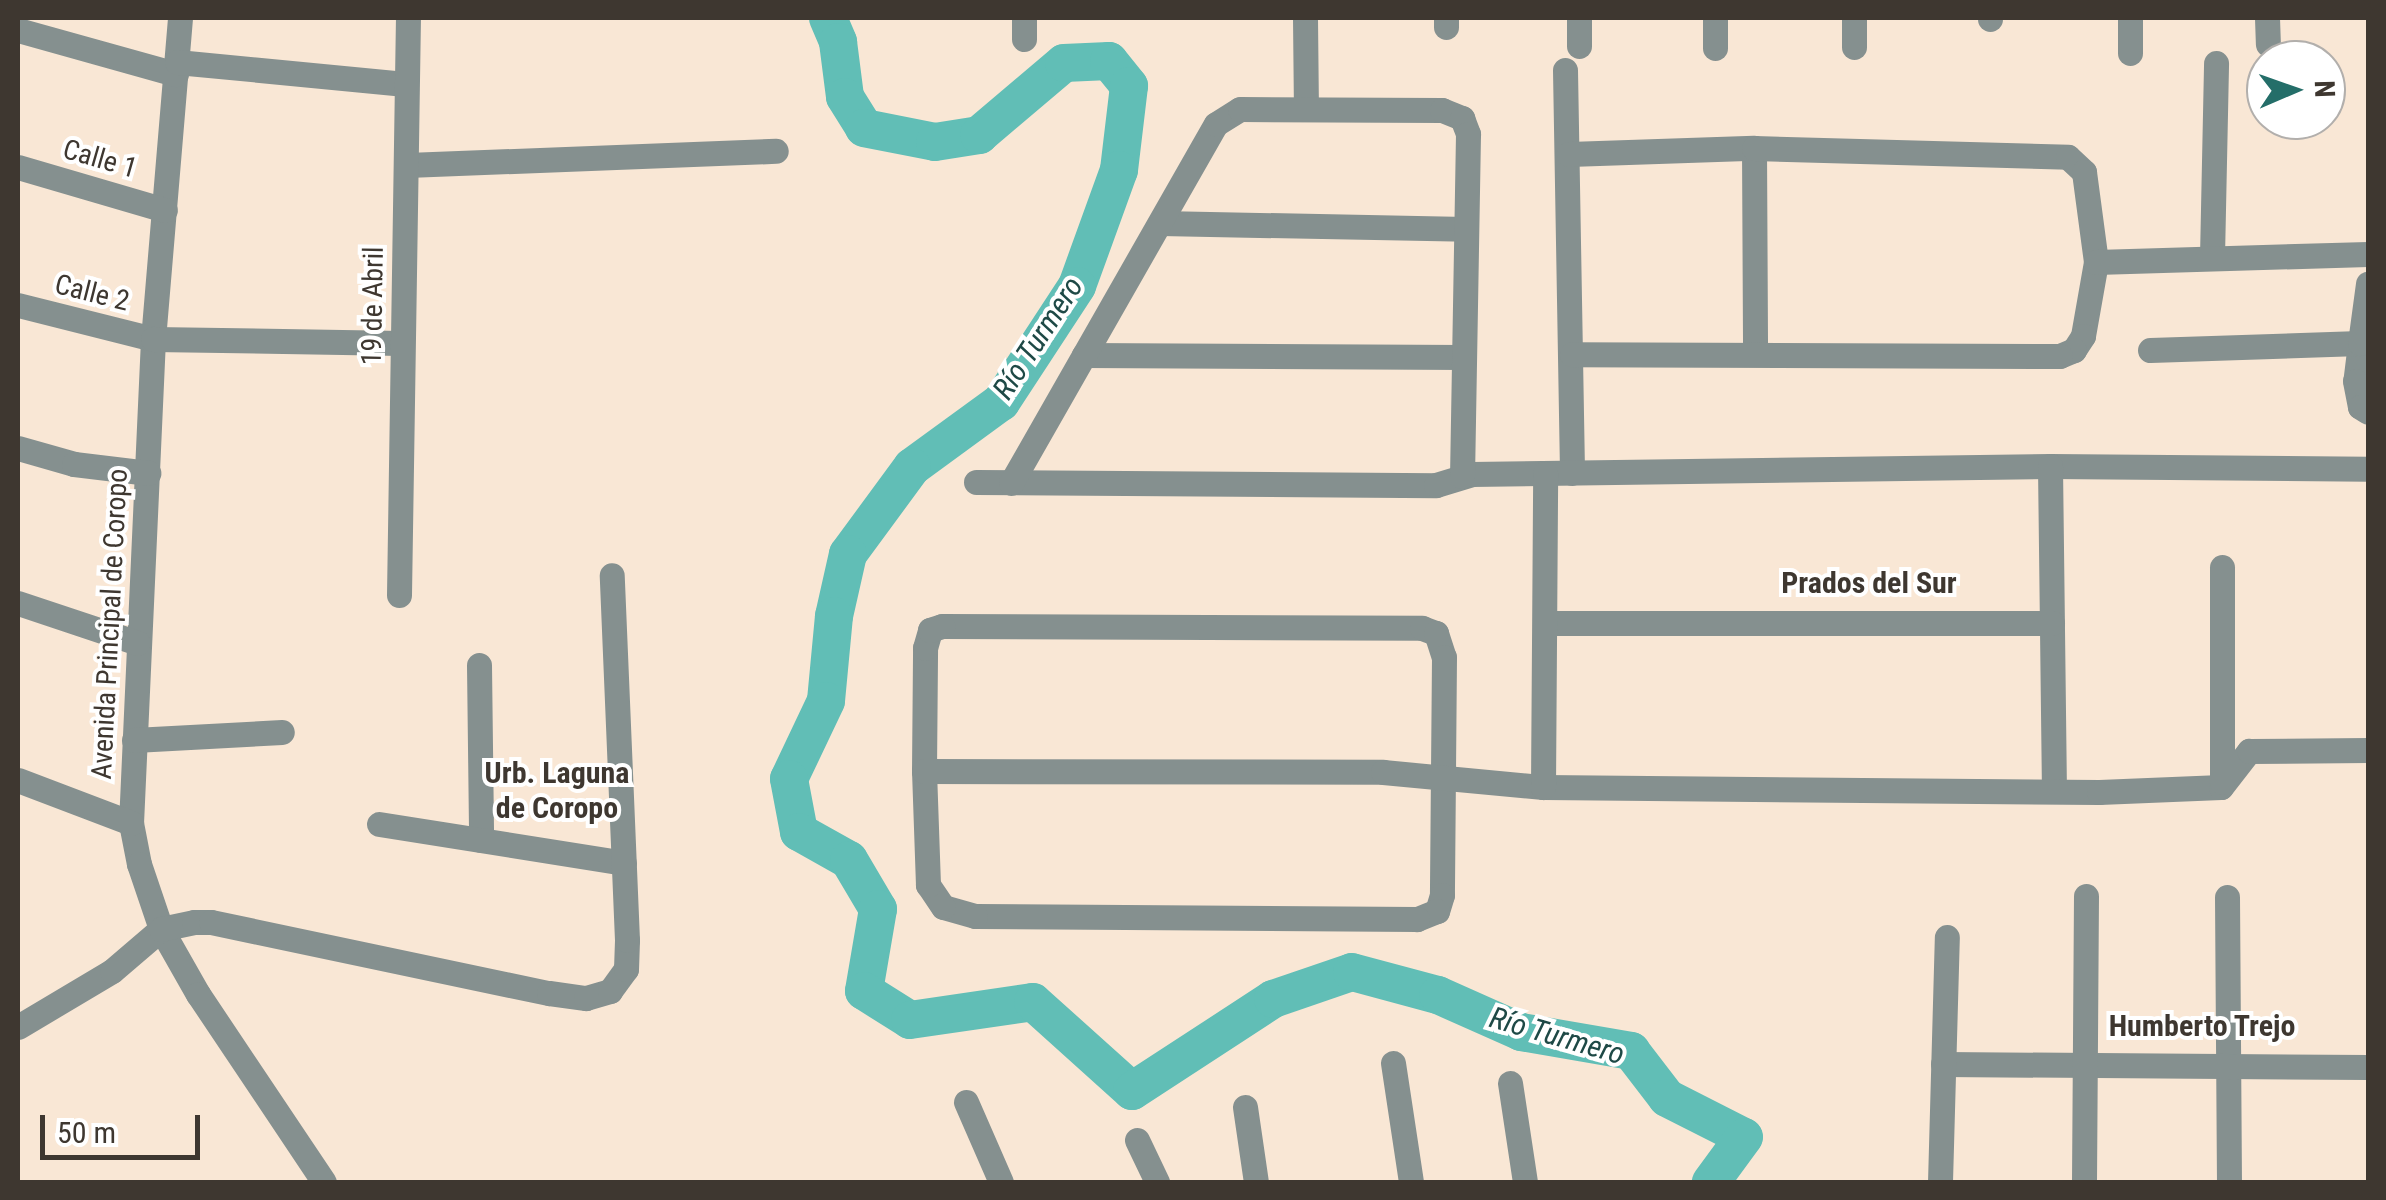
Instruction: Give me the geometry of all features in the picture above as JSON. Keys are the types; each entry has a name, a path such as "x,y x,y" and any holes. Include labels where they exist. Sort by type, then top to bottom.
{"street":[{"name":"Avenida Principal de Coropo","path":"180,18 152,339 131,823 139,864 161,929 198,994 324,1182"},
{"name":"19 de Abril","path":"399,595 408,18"},
{"path":"1305,18 1306,109"},
{"path":"1578,18 1579,46"},
{"path":"1715,18 1715,48"},
{"path":"1854,18 1854,47"},
{"path":"2130,18 2130,53"},
{"path":"18,30 176,68 405,84"},
{"path":"2212,257 2216,63"},
{"path":"1566,70 1572,473"},
{"path":"1012,482 1216,124 1240,109 1442,110 1462,118 1468,134 1462,476"},
{"path":"1569,154 1754,148 2068,158 2084,172 2096,262 2083,336 2074,350 2060,356 1572,354"},
{"path":"1754,148 1755,354"},
{"path":"407,164 776,151"},
{"name":"Calle 1","path":"18,166 166,210"},
{"path":"1160,223 1466,230"},
{"path":"2096,262 2368,254"},
{"path":"2368,284 2355,381 2360,406 2368,412"},
{"name":"Calle 2","path":"18,305 152,339 402,342"},
{"path":"2150,350 2360,343"},
{"path":"1084,355 1464,357"},
{"path":"18,448 74,464 148,473"},
{"path":"2050,466 2054,790"},
{"path":"976,482 1436,485 1462,476 1572,473 2050,466 2368,468"},
{"path":"1543,787 1545,474"},
{"path":"2222,567 2222,787"},
{"path":"18,1027 112,971 161,929 211,922 549,994 594,998 618,985 626,969 612,575"},
{"path":"18,603 138,644"},
{"path":"1546,623 2052,622"},
{"path":"942,626 1422,628 1436,633 1444,657 1442,895 1437,911 1416,919 975,916 943,906 928,885 924,771 925,648 930,630 942,626"},
{"path":"479,664 481,840"},
{"path":"134,740 282,732"},
{"path":"2222,787 2249,751 2368,750"},
{"path":"924,771 1383,772 1543,787 2222,787"},
{"path":"18,780 131,823"},
{"path":"379,824 624,863"},
{"path":"2084,1182 2086,896"},
{"path":"2228,896 2229,1182"},
{"path":"1940,1182 1947,937"},
{"path":"1393,1063 1411,1182"},
{"path":"1943,1064 2368,1067"},
{"path":"1510,1083 1525,1182"},
{"path":"966,1102 1001,1182"},
{"path":"1245,1107 1256,1182"},
{"path":"1136,1140 1157,1182"}],"waterway":[{"name":"Río Turmero","path":"828,18 838,42 845,97 864,128 935,142 979,135 1064,63 1109,61 1129,86 1119,170 1077,286 1001,402 912,467 848,554 834,616 826,701 789,779 799,832 849,860 878,909 864,991 910,1020 1033,1002 1132,1091 1273,999 1352,972 1438,995 1521,1032 1631,1051 1667,1098 1744,1137 1711,1182"}],"district":[{"name":"Prados del Sur","path":"1869,583"},
{"name":"Urb. Laguna de Coropo","path":"557,790"},
{"name":"Humberto Trejo","path":"2202,1026"}]}
